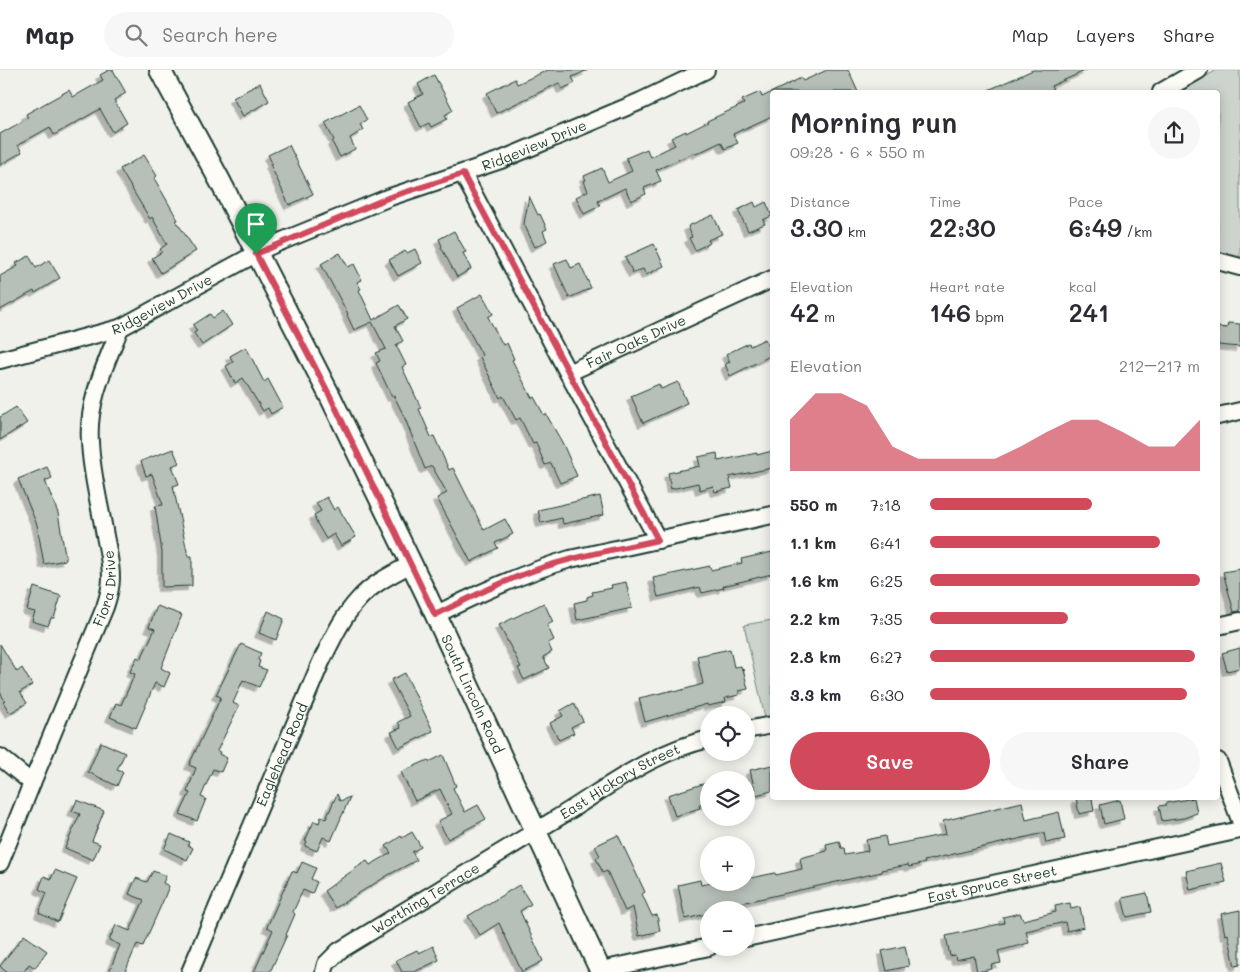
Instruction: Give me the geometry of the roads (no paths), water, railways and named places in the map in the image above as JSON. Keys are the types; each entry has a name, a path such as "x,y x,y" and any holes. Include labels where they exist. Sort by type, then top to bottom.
{"street":[{"name":"South Lincoln Road","path":"160,70 335,407 411,564 601,971"},
{"name":"Ridgeview Drive","path":"0,360 120,328 256,254 390,197 463,174 542,144 641,101 706,70"},
{"path":"1164,90 1199,70"},
{"name":"Fair Oaks Drive","path":"463,174 568,373 770,280"},
{"path":"1220,262 1240,267"},
{"name":"Fiora Drive","path":"32,783 109,594 111,579 110,562 89,440 92,409 99,380 120,328"},
{"path":"568,373 658,540"},
{"path":"1220,416 1240,412"},
{"path":"435,615 541,568 770,515"},
{"name":"Eaglehead Road","path":"190,972 321,662 339,626 360,598 387,577 411,564"},
{"path":"1220,626 1240,621"},
{"path":"755,728 770,724"},
{"name":"East Hickory Street","path":"535,832 643,764 668,752 700,741"},
{"path":"0,757 32,783 0,863"},
{"path":"1220,766 1240,820"},
{"name":"East Spruce Street","path":"755,936 1240,830"},
{"name":"Worthing Terrace","path":"324,972 326,964 339,951 535,832"},
{"path":"601,971 700,949"}]}
